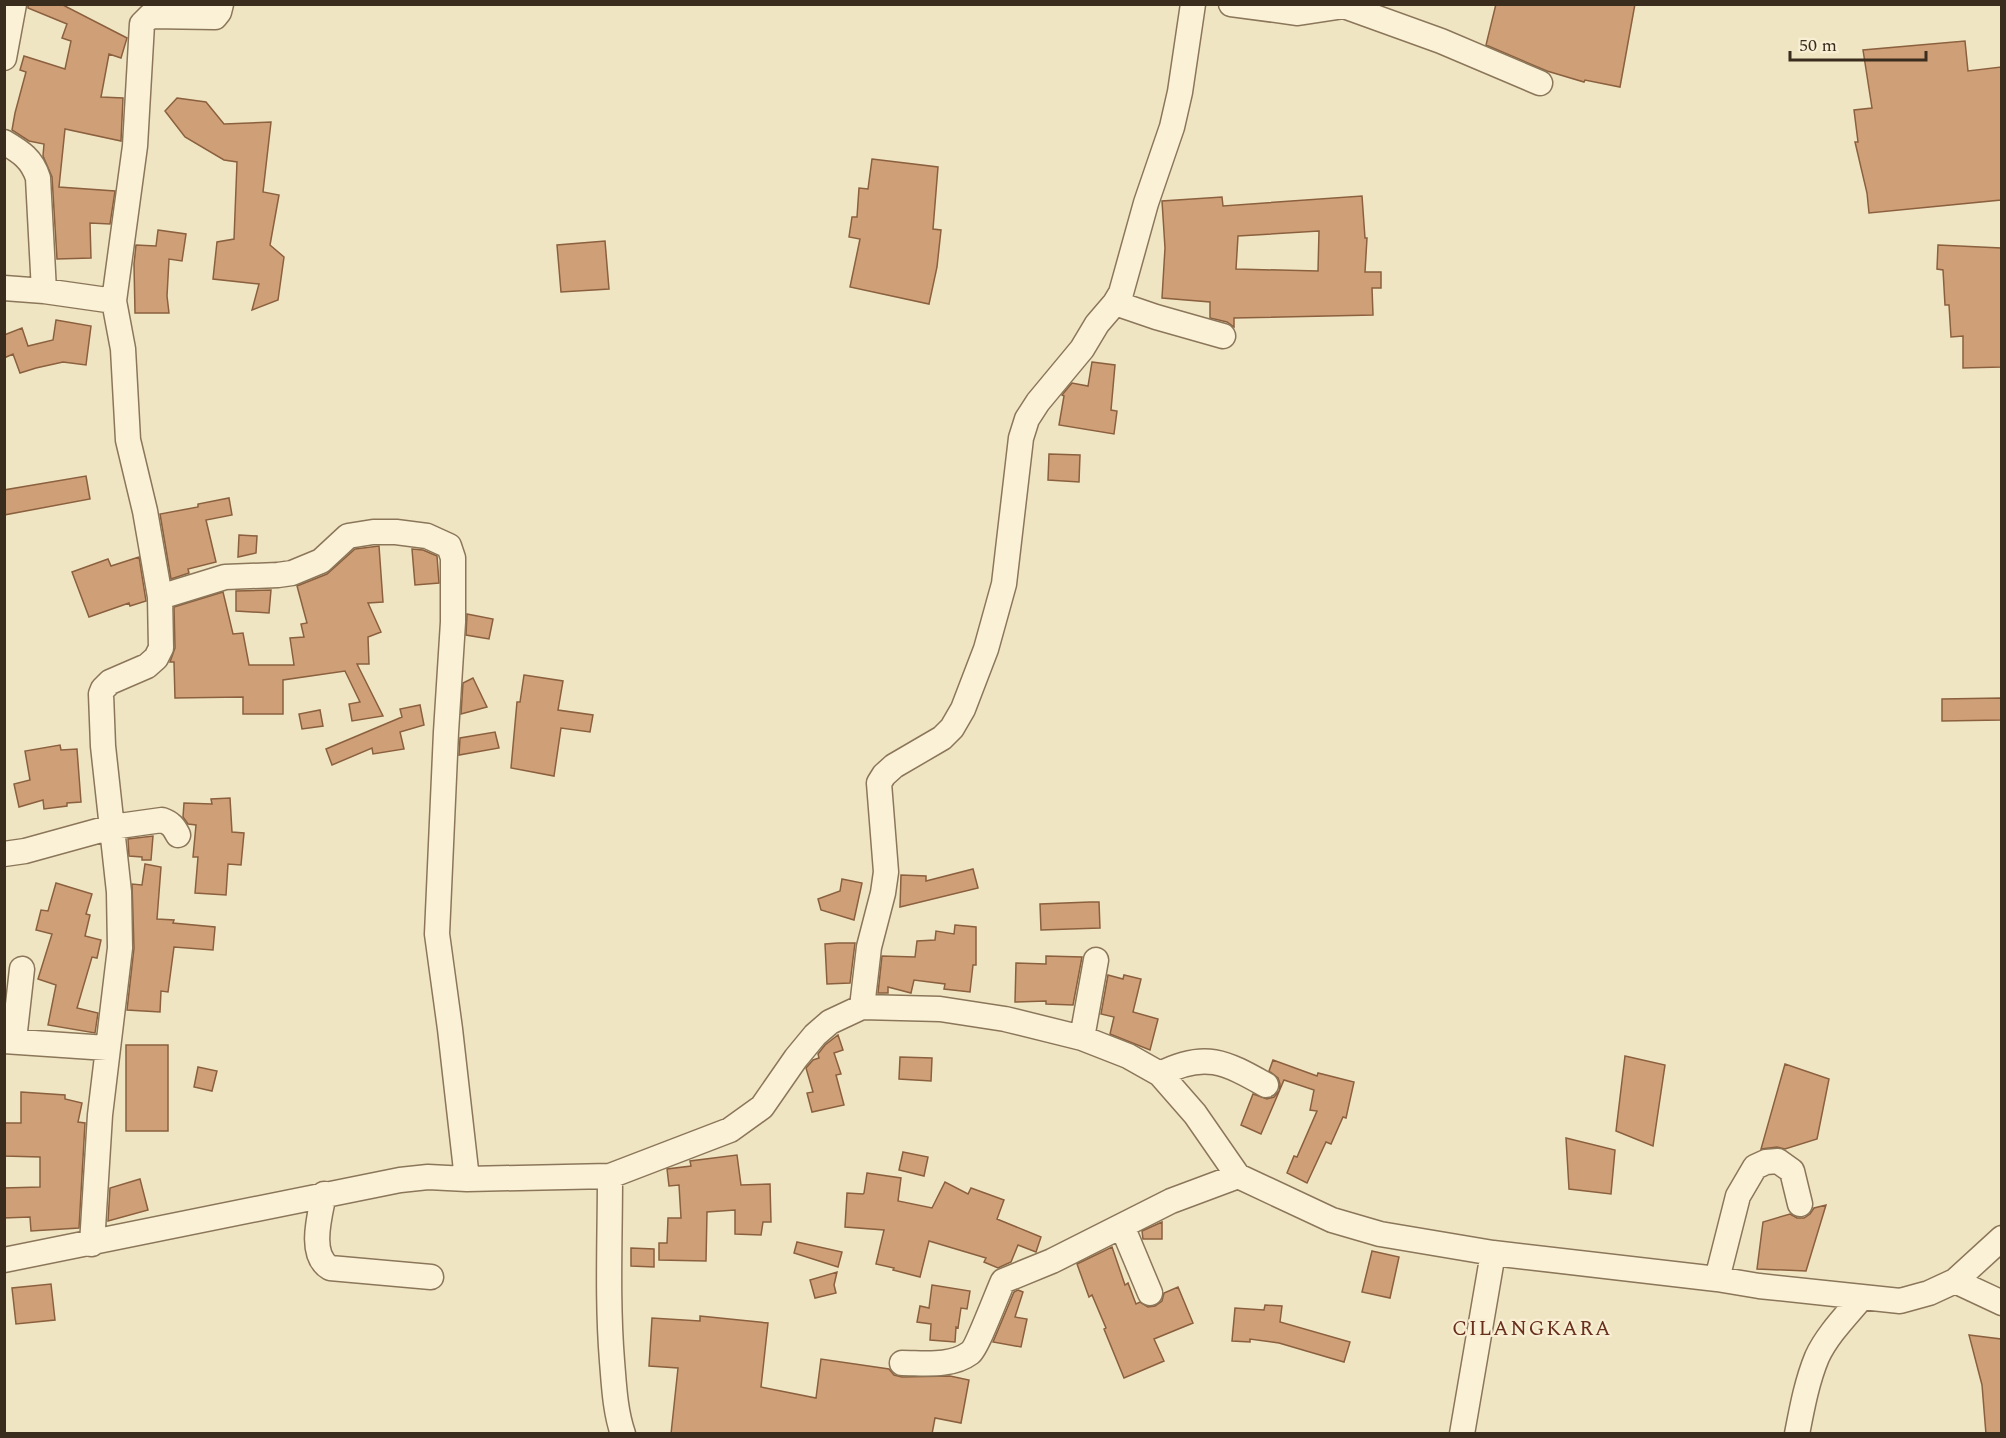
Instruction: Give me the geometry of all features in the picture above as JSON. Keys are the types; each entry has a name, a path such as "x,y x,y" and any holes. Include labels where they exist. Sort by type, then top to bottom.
{"street":[{"path":"4,58 14,4"},
{"path":"92,1244 100,1114 120,948 119,892 103,747 101,694 110,682 147,666 156,658 160,648 160,597 145,511 128,440 123,349 114,301 135,146 142,24 150,16 215,18 220,4"},
{"path":"862,1008 869,946 886,872 879,783 894,766 942,738 952,728 963,709 986,649 1004,584 1021,438 1027,419 1038,402 1082,349 1097,324 1121,293 1146,204 1172,127 1180,92 1193,4"},
{"path":"1231,4 1298,13 1344,5 1441,41 1540,83"},
{"path":"4,142 28,158 35,167 38,178 44,291"},
{"path":"4,288 114,301"},
{"path":"1115,303 1223,336"},
{"path":"160,597 225,577 278,576 292,573 321,561 348,536 396,531 427,536 449,546 453,558 453,622 437,934 467,1179"},
{"path":"4,854 26,851 112,827 162,820 174,826 178,834"},
{"path":"1082,1038 1096,960"},
{"path":"22,969 9,1041 107,1048"},
{"path":"4,1260 400,1180 428,1177 467,1179 610,1176 683,1150 730,1130 762,1107 815,1035 830,1022 862,1008 940,1010 994,1017 1082,1038 1128,1056 1160,1074 1195,1114 1238,1176 1286,1200 1342,1223 1380,1234 1493,1253 1900,1301 1929,1293 1955,1281 2001,1238"},
{"path":"1160,1074 1189,1061 1206,1060 1235,1068 1266,1085"},
{"path":"1717,1280 1738,1196 1755,1167 1766,1162 1778,1161 1792,1171 1800,1204"},
{"path":"610,1176 608,1316 614,1388 623,1434"},
{"path":"902,1363 946,1363 972,1352 1003,1281 1052,1261 1172,1201 1238,1176"},
{"path":"324,1194 317,1234 323,1264 330,1268 431,1277"},
{"path":"1122,1226 1150,1293"},
{"path":"1462,1434 1493,1253"},
{"path":"1955,1281 2001,1303"},
{"path":"1797,1434 1803,1399 1818,1356 1840,1323 1862,1297"}],"building":[{"path":"28,4 61,4 127,38 121,58 109,54 101,97 123,98 121,141 65,129 59,187 115,191 110,224 90,223 91,258 57,259 52,177 43,156 44,144 29,141 12,130 26,72 20,70 24,56 65,69 71,41 62,38 67,24 28,8"},
{"path":"1496,4 1635,4 1620,87 1585,80 1584,82 1547,71 1486,45"},
{"path":"1965,41 1968,71 2001,67 2001,200 1869,213 1867,193 1855,142 1858,142 1854,110 1872,108 1863,50"},
{"path":"177,98 206,102 224,124 271,122 263,192 279,195 270,245 284,257 278,300 252,310 259,284 213,279 217,242 234,239 237,162 224,160 185,137 165,111"},
{"path":"872,159 938,167 933,229 941,230 937,267 929,304 850,287 860,239 849,237 852,217 857,217 859,188 868,189"},
{"path":"1362,196 1365,238 1367,238 1365,272 1381,272 1381,288 1372,288 1373,315 1234,318 1234,327 1227,322 1210,318 1210,302 1162,298 1165,248 1162,201 1222,197 1223,206","holes":["1319,231 1318,271 1236,269 1238,236"]},
{"path":"158,230 186,234 182,261 169,259 167,296 169,313 135,313 136,245 156,246"},
{"path":"605,241 609,289 561,292 557,245"},
{"path":"1938,245 2001,248 2001,367 1963,368 1963,336 1951,337 1949,305 1945,305 1943,270 1937,269"},
{"path":"56,320 91,326 86,365 63,362 20,373 13,354 4,358 4,335 22,328 28,346 53,340"},
{"path":"1092,362 1115,365 1111,410 1117,411 1114,434 1059,425 1064,396 1062,395 1072,383 1088,386"},
{"path":"1049,454 1080,455 1079,482 1048,480"},
{"path":"86,476 90,499 4,515 4,490"},
{"path":"229,498 232,515 206,520 216,562 188,569 189,573 171,579 160,514"},
{"path":"239,535 257,536 256,553 238,557"},
{"path":"379,546 383,602 368,603 381,632 368,637 369,664 357,664 383,716 352,721 349,704 360,702 345,671 283,680 283,714 243,714 243,697 175,698 174,662 170,662 175,648 174,607 223,592 233,634 243,633 249,665 294,665 290,638 304,637 301,624 307,623 297,586 327,574 355,549"},
{"path":"412,549 423,550 437,556 439,583 415,585"},
{"path":"139,557 146,601 130,606 129,603 89,617 72,572 108,559 111,566"},
{"path":"271,590 269,613 236,611 236,591"},
{"path":"467,614 493,619 489,639 466,635"},
{"path":"524,675 563,681 558,710 593,715 590,732 561,728 554,776 511,768 517,702 520,702"},
{"path":"473,678 487,707 461,714 463,683"},
{"path":"2001,698 2001,720 1942,721 1942,699"},
{"path":"420,705 424,725 400,732 404,749 373,754 372,748 332,765 326,749 402,717 400,709"},
{"path":"320,710 323,726 302,729 299,714"},
{"path":"495,732 499,748 459,755 460,738"},
{"path":"60,745 61,750 77,749 81,802 44,809 43,800 19,807 14,784 30,780 25,751"},
{"path":"230,798 232,832 244,833 241,865 228,864 226,895 195,893 198,857 193,857 196,825 188,824 183,817 184,803 212,804 211,799"},
{"path":"153,836 151,860 129,856 128,839"},
{"path":"145,864 161,867 157,919 215,927 213,950 174,947 168,992 161,991 160,1012 127,1010 134,948 132,884 142,885"},
{"path":"973,869 978,888 900,907 901,875 926,876 926,881"},
{"path":"842,879 862,883 854,920 821,910 818,899 840,891"},
{"path":"56,883 92,894 86,914 90,915 85,936 101,940 97,958 92,957 77,1008 98,1013 95,1033 48,1025 56,985 38,979 52,934 36,930 41,910 48,911"},
{"path":"1099,902 1100,928 1041,930 1040,904"},
{"path":"955,925 976,927 976,965 973,965 970,992 944,989 945,984 914,980 911,993 888,987 888,993 878,993 882,956 915,957 917,941 935,940 936,931 954,934"},
{"path":"855,943 850,983 827,984 825,944"},
{"path":"1046,956 1082,957 1073,1005 1046,1004 1046,1001 1015,1002 1016,963 1046,964"},
{"path":"1108,975 1123,979 1124,975 1141,979 1133,1012 1158,1019 1150,1050 1110,1034 1114,1017 1101,1014"},
{"path":"838,1035 843,1050 834,1053 841,1074 836,1075 844,1105 812,1112 807,1093 813,1092 806,1068 813,1060 819,1058 818,1054 825,1045"},
{"path":"126,1045 168,1045 168,1131 126,1131"},
{"path":"1625,1056 1665,1065 1653,1146 1616,1131"},
{"path":"900,1057 932,1058 931,1081 899,1079"},
{"path":"1273,1060 1317,1076 1318,1073 1354,1082 1346,1118 1343,1117 1331,1144 1326,1142 1307,1183 1287,1173 1294,1156 1297,1157 1317,1111 1310,1110 1314,1090 1284,1080 1261,1134 1241,1125 1253,1094 1267,1099 1274,1097 1279,1091 1278,1078 1269,1071"},
{"path":"1785,1064 1829,1079 1817,1139 1785,1149 1777,1147 1761,1149"},
{"path":"198,1067 217,1071 212,1091 194,1087"},
{"path":"21,1092 65,1095 65,1099 82,1103 78,1122 85,1123 79,1228 31,1231 30,1217 4,1218 4,1188 40,1187 40,1157 4,1156 4,1123 21,1123"},
{"path":"1566,1138 1615,1150 1611,1194 1569,1189"},
{"path":"903,1152 928,1157 924,1176 899,1170"},
{"path":"737,1155 741,1185 770,1184 771,1222 763,1222 761,1235 735,1234 735,1210 707,1212 706,1261 659,1260 659,1243 667,1243 668,1218 681,1218 679,1185 669,1186 667,1169 691,1166 690,1161"},
{"path":"867,1173 901,1178 898,1201 932,1208 945,1182 968,1194 971,1188 1004,1200 997,1219 1041,1237 1036,1252 1018,1245 1011,1262 998,1268 984,1262 986,1258 929,1241 920,1277 876,1264 884,1230 845,1227 847,1193 864,1193"},
{"path":"140,1179 148,1210 108,1221 110,1188"},
{"path":"1826,1205 1806,1271 1757,1269 1763,1222 1790,1214 1797,1218 1804,1218 1814,1208"},
{"path":"1162,1222 1162,1239 1143,1239 1142,1231"},
{"path":"797,1242 842,1252 838,1267 794,1253"},
{"path":"1112,1247 1125,1285 1128,1283 1136,1304 1140,1302 1148,1307 1155,1306 1162,1301 1164,1293 1178,1287 1193,1323 1154,1339 1164,1361 1124,1378 1104,1329 1106,1328 1092,1295 1089,1297 1077,1264"},
{"path":"631,1248 654,1249 654,1267 631,1266"},
{"path":"1372,1251 1399,1257 1390,1298 1362,1292"},
{"path":"837,1272 834,1285 836,1293 815,1298 810,1280"},
{"path":"51,1284 55,1320 16,1324 12,1288"},
{"path":"932,1285 970,1291 967,1309 961,1308 955,1342 930,1340 931,1324 917,1322 920,1306 929,1308"},
{"path":"1018,1290 1023,1292 1015,1317 1027,1319 1021,1347 993,1342 1014,1292"},
{"path":"1265,1305 1282,1306 1280,1322 1350,1342 1344,1362 1279,1343 1250,1339 1250,1342 1232,1341 1235,1308 1264,1310"},
{"path":"700,1316 768,1323 761,1387 816,1398 821,1359 889,1369 894,1375 902,1377 950,1376 969,1380 961,1423 935,1418 932,1434 671,1434 678,1368 649,1366 652,1318 700,1321"},
{"path":"1969,1335 2001,1339 2001,1434 1986,1434 1982,1385"}],"district":[{"name":"CILANGKARA","path":"1532,1329"}]}
